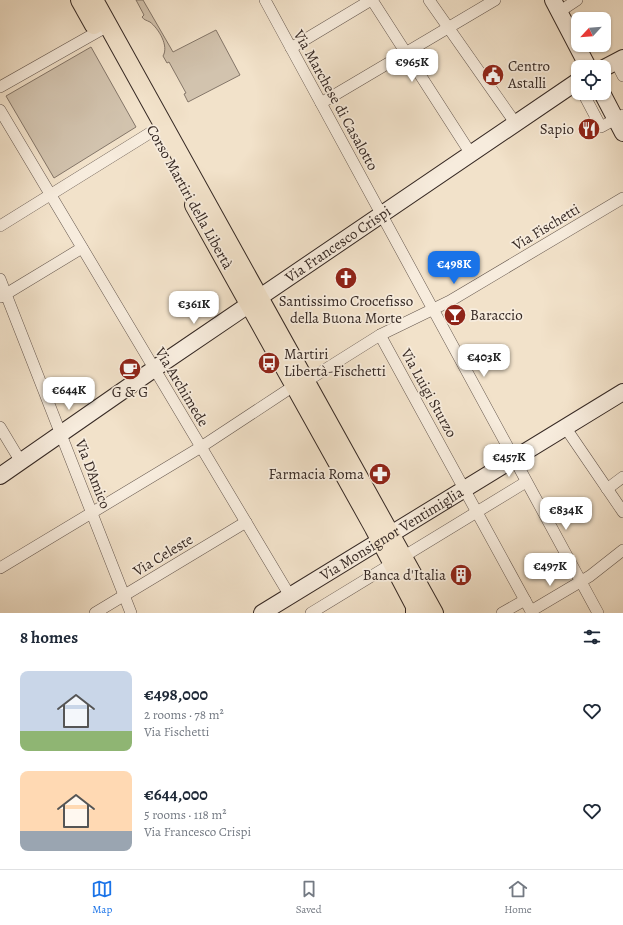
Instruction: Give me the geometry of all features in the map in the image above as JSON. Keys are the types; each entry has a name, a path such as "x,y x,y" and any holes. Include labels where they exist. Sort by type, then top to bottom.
{"main road":[{"name":"Corso Martiri della Libertà","path":"80,0 103,28 255,301 296,386 398,559"},
{"name":"Corso Martiri della Libertà","path":"94,0 103,28 153,130 255,301"},
{"path":"556,6 584,60"},
{"name":"Via Francesco Crispi","path":"0,476 154,369 471,154 571,90"},
{"path":"606,100 620,123"},
{"name":"Via Monsignor Ventimiglia","path":"262,613 623,392"},
{"path":"398,559 415,606 415,613"},
{"path":"398,559 434,613"}],"street":[{"name":"Via Marchese di Casalotto","path":"265,0 598,613"},
{"path":"291,48 372,0 471,154"},
{"path":"428,0 516,124"},
{"path":"321,103 495,0"},
{"path":"556,6 577,0"},
{"path":"0,87 103,28"},
{"path":"614,62 623,76"},
{"path":"587,100 601,127 620,123"},
{"name":"Via Archimede","path":"0,110 290,596"},
{"path":"0,226 153,130"},
{"name":"Via Fischetti","path":"0,568 92,514 380,335 450,301 623,198"},
{"path":"3,296 82,248"},
{"name":"Via D'Amico","path":"0,279 3,296 61,434 132,613"},
{"name":"Via Luigi Sturzo","path":"380,335 531,612"},
{"path":"0,427 21,462"},
{"path":"565,427 623,512"},
{"path":"607,488 623,478"},
{"path":"311,613 476,511 526,482"},
{"name":"Via Celeste","path":"95,613 246,522"},
{"path":"531,612 581,582 623,550"},
{"path":"502,613 525,600"}],"shaded area":[{"path":"136,0 143,0 173,52 216,30 240,75 188,102 184,94 186,93 169,62 167,63 163,56 165,47 160,33 150,22 142,17 144,15"},
{"path":"91,47 136,127 54,178 6,96"}],"place":[{"name":"Centro Astalli","path":"493,75"},
{"name":"Sapio","path":"589,129"},
{"name":"Santissimo Crocefisso della Buona Morte","path":"346,278"},
{"name":"Baraccio","path":"455,315"},
{"name":"Martiri Libertà-Fischetti","path":"269,363"},
{"name":"G & G","path":"130,369"},
{"name":"Farmacia Roma","path":"380,474"},
{"name":"Banca d'Italia","path":"461,575"}]}
